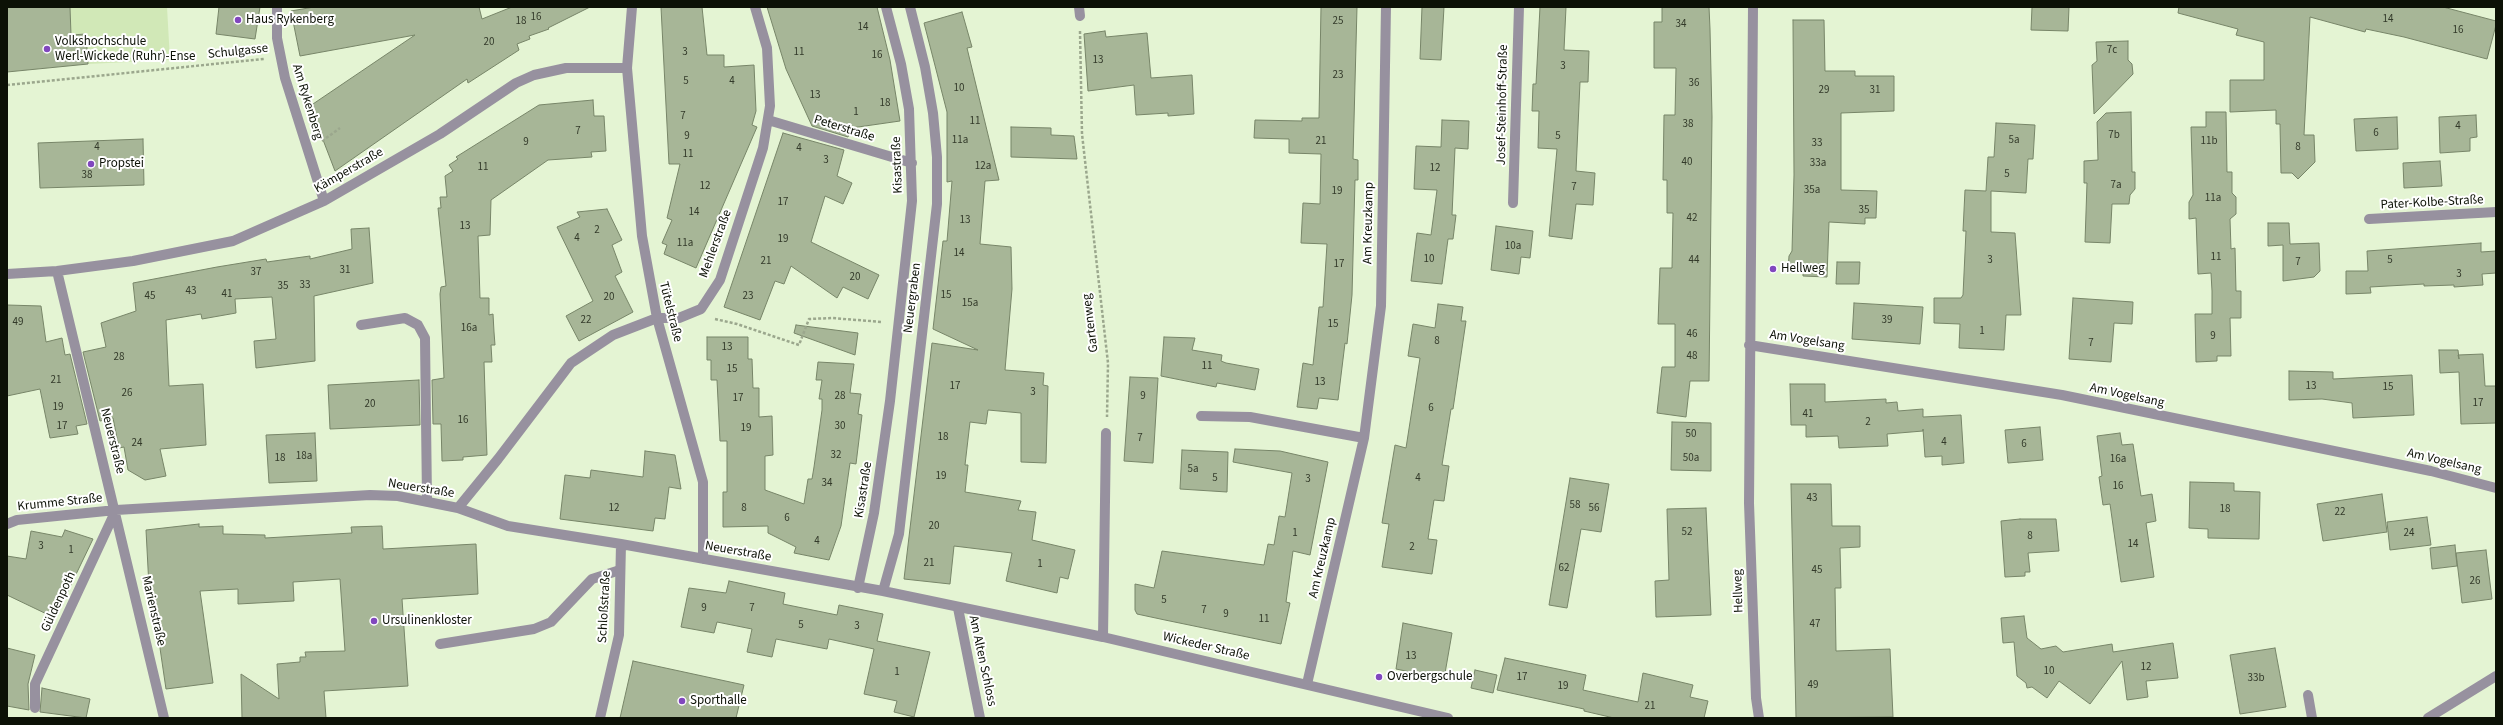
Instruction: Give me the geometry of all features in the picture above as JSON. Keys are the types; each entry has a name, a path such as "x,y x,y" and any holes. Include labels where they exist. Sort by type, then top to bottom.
{"street":[{"name":"Am Rykenberg","path":"277,7 275,22 280,57 324,202"},
{"path":"627,68 632,7"},
{"name":"Mehlerstraße","path":"458,508 498,459 571,363 613,335 657,318 678,318 701,309 720,280 763,148 770,106 767,48 755,7"},
{"name":"Kisastraße","path":"858,588 874,513 900,323 912,201 912,163 909,109 901,64 886,7"},
{"name":"Neuergraben","path":"883,591 899,534 937,204 937,157 933,113 925,67 910,7"},
{"name":"Am Kreuzkamp","path":"1307,684 1364,438 1380,306 1386,7"},
{"name":"Josef-Steinhoff-Straße","path":"1513,203 1518,7"},
{"name":"Hellweg","path":"1753,7 1749,345 1750,524 1756,698 1759,718"},
{"name":"Kämperstraße","path":"7,274 57,271 133,261 233,241 324,202 440,134 516,83 534,75 566,68 627,68"},
{"name":"Tütelstraße","path":"627,68 642,236 657,318 703,482 702,559"},
{"name":"Peterstraße","path":"768,120 912,163"},
{"name":"Pater-Kolbe-Straße","path":"2369,219 2496,212"},
{"name":"Neuerstraße","path":"57,271 116,510 370,495 427,500 458,508 508,526 621,544 858,588 883,591 958,608"},
{"path":"361,325 405,318 418,325 425,338 427,500"},
{"name":"Am Vogelsang","path":"1749,345 2062,396 2431,471 2496,488"},
{"path":"1201,416 1250,417 1364,438"},
{"path":"1103,637 1106,433"},
{"name":"Krumme Straße","path":"7,524 17,520 116,510"},
{"name":"Güldenpoth","path":"35,708 35,684 116,510"},
{"name":"Marienstraße","path":"116,510 164,718"},
{"name":"Schloßstraße","path":"600,718 619,635 621,544"},
{"path":"440,644 534,629 551,622 592,579 620,570"},
{"name":"Wickeder Straße","path":"958,608 1103,637 1448,718"},
{"name":"Am Alten Schloss","path":"958,608 980,718"},
{"path":"2428,718 2496,676"},
{"path":"2308,695 2312,718"}],"path":[{"name":"Gartenweg","path":"1080,11 1082,134 1108,363 1106,433"},
{"name":"Schulgasse","path":"7,85 280,57"},
{"path":"688,314 737,324 799,345 810,318 832,318 900,323"}],"green space":[{"path":"70,7 167,7 170,60 88,64 86,34 71,35"}],"building":[{"name":"Volkshochschule Werl-Wickede (Ruhr)-Ense","path":"7,7 70,7 71,35 86,34 88,64 7,72"},
{"name":"Haus Rykenberg","path":"219,7 260,7 255,39 216,34"},
{"path":"314,7 479,7 482,19 512,7 590,7 548,28 549,29 529,36 530,39 517,44 519,50 468,83 467,79 335,171 310,106 415,35 300,56 291,11"},
{"path":"661,7 702,7 707,55 724,55 724,67 754,65 756,111 752,125 757,127 696,268 664,254 667,245 662,243 672,220 667,218 680,164 669,164"},
{"path":"767,7 877,7 890,60 900,121 851,128 848,137 812,126 786,69"},
{"path":"1321,7 1357,7 1353,159 1358,160 1358,180 1355,180 1352,295 1347,344 1345,343 1338,400 1319,398 1317,409 1297,407 1303,363 1313,365 1319,307 1323,307 1327,244 1301,243 1303,203 1320,204 1321,154 1289,153 1289,139 1254,138 1255,120 1302,121 1302,118 1319,118"},
{"path":"1422,7 1444,7 1441,60 1420,59"},
{"path":"1540,7 1566,7 1564,50 1589,51 1588,82 1580,82 1576,171 1595,173 1593,205 1576,204 1572,239 1549,236 1557,149 1538,148 1539,111 1532,111 1533,84 1536,84"},
{"path":"1662,7 1709,7 1712,117 1709,381 1690,381 1686,417 1657,413 1662,367 1675,367 1675,324 1658,324 1660,268 1672,268 1673,213 1667,213 1667,180 1663,180 1664,115 1675,115 1676,68 1654,68 1654,22 1662,22"},
{"path":"2032,7 2069,7 2068,31 2031,30"},
{"path":"2179,7 2443,7 2496,21 2496,25 2487,59 2404,37 2366,29 2365,32 2310,17 2304,135 2314,135 2315,162 2298,179 2292,173 2281,173 2280,124 2276,124 2276,110 2230,112 2230,80 2264,80 2264,42 2236,35 2238,29 2178,13"},
{"path":"962,12 972,47 967,48 999,180 985,181 980,244 1011,247 1012,289 1005,370 1044,373 1043,385 1048,386 1046,463 1021,462 1021,413 988,410 986,424 970,422 965,465 968,465 965,492 1021,501 1018,510 1036,512 1032,540 1075,550 1068,579 1060,577 1057,593 1006,581 1012,553 954,546 950,584 904,579 932,343 978,350 933,329 943,241 947,241 952,181 947,182 947,112 924,23"},
{"path":"1793,20 1824,20 1825,71 1855,71 1855,76 1894,76 1894,111 1841,113 1841,190 1877,191 1876,218 1865,218 1865,224 1829,222 1827,277 1803,276 1803,270 1788,270 1789,256 1792,251 1794,175"},
{"path":"1105,31 1106,37 1147,33 1151,78 1192,75 1194,114 1168,116 1168,113 1136,115 1134,85 1088,91 1084,34"},
{"path":"2128,41 2128,60 2132,64 2133,74 2094,114 2092,65 2097,61 2096,42"},
{"path":"593,100 594,116 604,116 606,151 591,152 592,157 548,160 491,200 490,235 478,236 480,298 489,298 489,315 493,314 495,345 491,345 492,362 484,362 487,455 463,457 463,460 442,461 441,424 433,424 432,380 444,378 440,294 441,287 446,286 438,208 441,208 440,197 447,197 445,176 453,171 449,165 458,159 456,157 539,105"},
{"path":"2131,112 2132,172 2135,172 2135,189 2130,195 2129,204 2112,204 2110,243 2085,242 2087,183 2084,183 2084,161 2098,160 2097,122 2106,113"},
{"path":"2206,112 2226,112 2227,172 2232,172 2232,193 2236,197 2236,214 2230,219 2231,249 2235,248 2236,291 2241,291 2241,318 2230,318 2231,356 2217,356 2217,361 2196,362 2195,314 2212,314 2212,291 2211,273 2198,274 2196,218 2189,219 2189,202 2193,195 2191,127 2206,127"},
{"path":"2476,115 2477,137 2470,138 2470,151 2440,153 2439,117"},
{"path":"2397,117 2398,149 2356,151 2354,119"},
{"path":"1442,120 1469,121 1468,149 1455,148 1452,215 1456,215 1453,239 1448,239 1442,284 1411,281 1417,233 1431,235 1437,190 1414,189 1416,146 1441,147"},
{"path":"1996,123 2035,125 2033,159 2028,159 2026,193 1991,191 1991,232 2015,233 2021,315 2006,315 2004,350 1959,348 1960,324 1934,323 1934,298 1961,298 1963,295 1966,231 1963,231 1965,190 1986,191 1988,157 1994,157"},
{"path":"1011,127 1051,128 1051,135 1074,136 1077,159 1011,157"},
{"path":"783,133 844,150 837,176 852,183 843,204 825,196 811,242 879,275 868,299 843,287 837,298 791,266 784,284 775,281 760,320 724,307"},
{"name":"Propstei","path":"143,139 144,185 40,188 38,143"},
{"path":"2440,161 2442,186 2404,188 2403,163"},
{"path":"607,209 622,240 612,245 622,272 615,276 633,312 579,341 566,316 593,301 557,227 580,217 577,212"},
{"path":"2268,223 2289,223 2290,244 2319,243 2320,271 2314,277 2283,281 2283,245 2268,246"},
{"path":"1496,226 1533,231 1530,258 1521,257 1519,274 1491,270"},
{"path":"369,228 373,283 314,296 315,361 256,368 254,341 276,339 272,297 235,299 236,313 202,319 201,314 166,320 169,386 203,384 206,445 160,449 166,476 145,480 128,470 124,447 119,448 113,418 100,421 83,352 106,347 101,323 136,311 133,283 266,259 267,262 310,256 310,259 352,249 351,229"},
{"path":"2481,243 2481,252 2496,251 2496,273 2482,274 2483,285 2454,287 2454,285 2424,286 2424,284 2370,287 2371,293 2346,294 2346,271 2368,271 2367,251"},
{"path":"1837,262 1860,262 1859,284 1836,284"},
{"path":"2073,298 2133,302 2132,324 2114,323 2111,362 2069,359"},
{"path":"1854,303 1923,307 1920,344 1852,339"},
{"path":"1438,304 1463,307 1461,321 1466,321 1453,409 1451,409 1442,465 1449,466 1444,501 1434,500 1428,539 1437,540 1432,574 1382,567 1389,524 1382,523 1395,445 1406,448 1420,358 1408,356 1413,324 1435,328"},
{"path":"7,305 41,306 46,342 62,338 65,355 70,354 87,424 76,426 78,434 50,438 40,389 7,396"},
{"path":"796,325 858,333 855,355 794,333"},
{"path":"707,337 748,337 748,359 752,359 753,388 759,388 759,417 772,416 773,455 765,456 765,490 804,504 808,479 812,479 822,410 822,399 819,399 822,380 816,380 818,362 854,364 850,393 861,394 858,414 862,415 856,464 850,463 841,526 829,560 794,553 796,547 768,533 768,526 723,527 723,492 727,492 727,441 720,441 717,380 711,380 711,360 707,360"},
{"path":"1164,337 1195,338 1192,350 1222,355 1221,361 1226,363 1259,369 1255,390 1217,383 1216,387 1161,376"},
{"path":"2439,350 2458,350 2459,355 2483,354 2485,386 2496,386 2496,423 2461,424 2459,372 2440,373"},
{"path":"2289,371 2333,372 2333,379 2412,375 2414,415 2353,418 2352,403 2322,399 2289,400"},
{"path":"1130,377 1158,378 1153,463 1124,461"},
{"path":"419,380 420,425 330,429 328,385"},
{"path":"1790,384 1825,384 1825,402 1886,399 1886,403 1897,402 1898,411 1923,409 1923,417 1961,415 1964,463 1942,465 1942,456 1925,457 1923,429 1923,431 1887,434 1888,446 1839,448 1838,436 1806,437 1806,425 1791,425"},
{"path":"1672,422 1711,423 1711,471 1671,470"},
{"path":"2040,427 2043,460 2008,463 2005,430"},
{"path":"315,433 317,481 269,483 266,435"},
{"path":"2120,433 2122,445 2133,444 2141,496 2152,494 2156,521 2146,523 2154,577 2121,582 2110,504 2103,505 2099,477 2102,476 2097,436"},
{"path":"1235,449 1280,451 1328,462 1310,555 1293,551 1286,602 1290,603 1281,644 1137,614 1135,610 1135,584 1154,588 1162,551 1264,565 1268,544 1274,545 1279,516 1285,517 1292,473 1233,462"},
{"path":"1182,450 1228,452 1227,492 1180,489"},
{"path":"645,451 675,455 681,489 669,487 665,519 655,518 653,531 560,519 565,475 590,478 591,470 643,477"},
{"path":"1570,478 1609,484 1601,532 1581,529 1567,608 1549,605"},
{"path":"2190,482 2234,483 2234,491 2260,492 2259,539 2208,538 2208,529 2189,528"},
{"path":"1791,484 1831,484 1832,526 1860,526 1860,547 1840,548 1841,588 1835,588 1836,651 1890,649 1893,717 1796,718"},
{"path":"2382,494 2387,532 2323,541 2317,504"},
{"path":"1706,508 1711,615 1656,617 1655,581 1669,580 1667,509"},
{"path":"2427,517 2431,545 2390,550 2387,522"},
{"path":"2020,519 2056,519 2059,551 2028,553 2030,572 2025,572 2025,576 2005,577 2001,521"},
{"name":"Ursulinenkloster","path":"199,524 199,527 223,526 223,534 265,535 265,538 352,533 351,527 382,526 383,549 476,544 478,594 402,599 408,686 324,691 326,718 242,718 241,674 279,699 277,664 300,662 300,657 306,657 305,652 345,651 340,579 293,582 294,601 238,604 238,589 200,591 213,683 166,689 151,587 149,587 146,530"},
{"path":"65,530 93,539 55,618 7,595 7,556 26,559 31,531 62,537"},
{"path":"2455,545 2457,566 2432,569 2430,548"},
{"path":"2486,550 2492,599 2462,603 2456,553"},
{"path":"729,581 785,593 783,604 837,615 839,605 883,614 877,641 930,652 914,717 894,712 897,701 864,694 874,649 829,639 827,649 776,639 772,657 747,652 752,629 717,622 714,633 681,627 689,588 726,593"},
{"path":"2024,616 2027,638 2041,649 2056,646 2063,652 2112,644 2113,652 2173,643 2178,678 2146,681 2148,697 2127,700 2122,661 2090,704 2059,681 2047,698 2032,687 2027,688 2026,683 2017,676 2014,642 2003,643 2001,618"},
{"path":"1403,623 1452,633 1444,679 1396,669"},
{"path":"7,648 35,655 28,684 29,710 7,706"},
{"path":"2275,648 2286,707 2240,714 2230,655"},
{"path":"1505,658 1586,675 1583,690 1638,702 1643,673 1693,685 1690,697 1708,701 1704,718 1614,718 1584,711 1584,709 1497,690"},
{"name":"Sporthalle","path":"633,661 744,685 736,718 620,718"},
{"path":"1475,670 1497,675 1493,693 1471,688"},
{"path":"42,688 90,699 86,718 40,712"}],"place":[{"name":"Haus Rykenberg","path":"238,20"},
{"name":"Volkshochschule Werl-Wickede (Ruhr)-Ense","path":"47,49"},
{"name":"Propstei","path":"91,164"},
{"name":"Hellweg","path":"1773,269"},
{"name":"Ursulinenkloster","path":"374,621"},
{"name":"Overbergschule","path":"1379,677"},
{"name":"Sporthalle","path":"682,701"}]}
